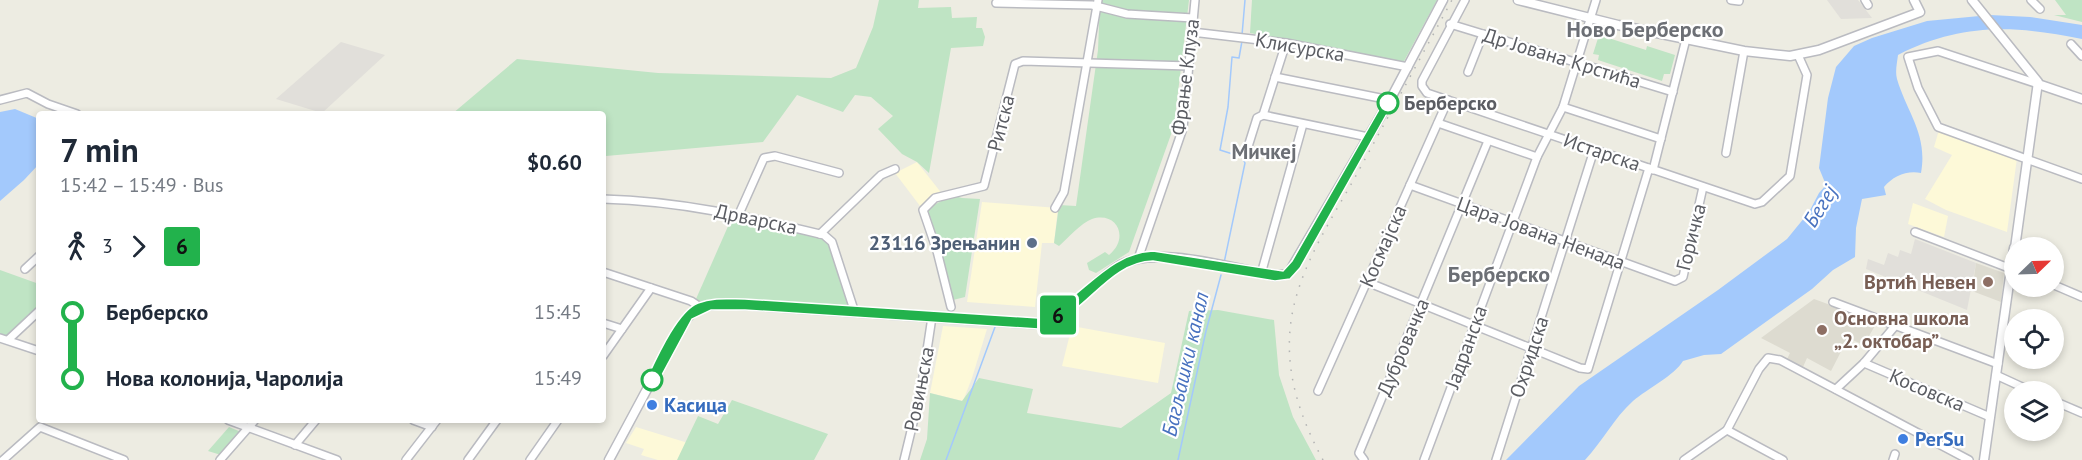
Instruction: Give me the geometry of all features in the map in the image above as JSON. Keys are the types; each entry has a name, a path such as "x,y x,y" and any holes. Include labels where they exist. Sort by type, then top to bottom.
{"street":[{"name":"Фрање Клуза","path":"1139,256 1183,128 1195,0"},
{"path":"609,460 682,324 688,315 700,308 729,304 1035,324 1047,322 1058,315 1121,264 1139,256 1153,256 1261,274 1282,276 1292,271 1390,100 1443,0"},
{"path":"1450,24 1465,0"},
{"path":"1518,0 1744,51 1798,55 1829,47 1921,10 1914,0"},
{"name":"Јадранска","path":"1424,460 1537,157 1563,107 1596,0"},
{"path":"1731,0 1739,1"},
{"path":"1972,0 2036,77 2038,84 2017,237"},
{"path":"2031,0 2040,9"},
{"path":"996,3 1097,3 1127,14 1193,18"},
{"path":"1055,208 1064,192 1097,3"},
{"name":"Др Јована Крстића","path":"1450,24 1673,92"},
{"name":"Истарска","path":"1450,24 1422,83 1427,93 1755,204 1762,202 1790,176 1807,75 1798,55"},
{"name":"Клисурска","path":"1192,32 1286,43 1408,67"},
{"path":"1468,72 1483,34"},
{"path":"1367,282 1580,368 1589,368 1661,139 1686,39"},
{"path":"1263,115 1286,43"},
{"path":"2071,44 2082,56"},
{"path":"1726,153 1744,51"},
{"path":"2082,99 1938,51 1908,57 1918,88 1938,127 2082,179"},
{"name":"Ритска","path":"951,308 937,251 923,212 924,207 950,194 975,190 984,186 1015,64 1023,61 1189,66"},
{"path":"1275,77 1390,100"},
{"path":"0,100 16,94 29,93 48,104 68,111"},
{"name":"Космајска","path":"1318,392 1448,100"},
{"path":"1563,107 1661,139"},
{"path":"1245,153 1257,118 1263,115 1368,137"},
{"path":"1438,123 1537,157"},
{"path":"1261,274 1303,124"},
{"name":"Дубровачка","path":"1362,456 1488,141"},
{"name":"Охридска","path":"1496,460 1594,150"},
{"path":"739,214 762,161 769,156 839,173"},
{"path":"820,234 882,175 895,169"},
{"name":"Цара Јована Ненада","path":"1410,185 1672,281"},
{"name":"Горичка","path":"1672,281 1683,277 1704,187"},
{"name":"Дрварска","path":"606,199 642,200 739,214 820,234 832,242 855,313"},
{"path":"1915,232 2004,267"},
{"path":"25,269 36,259"},
{"path":"606,273 691,301 700,308"},
{"path":"606,352 651,288"},
{"path":"2064,289 2082,297"},
{"path":"1984,460 2009,297"},
{"path":"1833,302 1998,364"},
{"path":"4,339 36,313"},
{"name":"Ровињска","path":"904,460 921,390 932,317"},
{"path":"606,324 622,329"},
{"path":"1836,389 1864,363 1895,326"},
{"path":"4,339 36,350"},
{"path":"1690,459 1727,430 1764,360 1773,358 1969,460"},
{"name":"Косовска","path":"1864,363 1990,417"},
{"path":"1996,375 2009,381"},
{"path":"2064,405 2082,413"},
{"path":"236,423 337,460"},
{"path":"219,460 252,423"},
{"path":"296,445 314,423"},
{"path":"406,460 434,423"},
{"path":"468,460 495,423"},
{"path":"530,460 556,423"},
{"path":"3,460 34,430 40,428 124,460"},
{"path":"1727,430 1783,460"}],"shaded area":[{"path":"1827,0 1858,0 1872,18 1841,19"},
{"path":"341,42 385,55 324,111 315,111 276,99"},
{"path":"1939,130 2017,158 2007,232 1946,210 1925,199 1952,155 1934,147"},
{"path":"917,162 943,195 920,206 895,173"},
{"path":"982,202 1058,208 1054,243 1042,243 1035,307 967,302"},
{"path":"1913,203 1948,216 1944,237 1908,224"},
{"path":"1915,239 1976,263 1967,310 1866,269 1868,259 1884,265 1888,253 1898,257 1900,250 1911,254"},
{"name":"Вртић Невен","path":"1976,263 2004,273 2001,302 1972,291"},
{"name":"Основна школа „2. октобар”","path":"1814,299 1877,322 1864,345 1848,338 1831,371 1807,358 1803,367 1787,359 1790,353 1761,338"},
{"path":"943,326 987,329 963,401 930,393"},
{"path":"1072,326 1165,343 1158,383 1062,366"},
{"path":"636,427 688,443 678,460 658,460 641,455 644,449 626,443"}],"green space":[{"path":"879,0 919,0 918,8 951,7 952,18 977,17 976,28 982,28 985,37 983,46 951,48 929,173 917,162 902,154 878,129 893,116 871,97 855,95 843,112 797,95 763,142 606,156 606,111 456,111 517,59 658,73 831,78 856,68 873,27"},
{"path":"1100,0 1189,0 1174,126 1129,252 1096,273 1089,270 1087,263 1105,252 1109,255 1115,248 1119,241 1119,234 1114,222 1101,218 1092,219 1079,227 1059,246 1054,243 1059,205 1076,206 1098,50"},
{"path":"1252,0 1437,0 1403,63 1250,33"},
{"path":"2055,0 2082,0 2082,22 2054,15 2066,15"},
{"path":"1599,35 1646,50 1647,46 1675,55 1670,74 1664,74 1662,81 1598,60 1599,55 1593,54"},
{"path":"952,195 980,199 965,297 949,301 925,210"},
{"path":"733,215 825,239 829,243 851,310 703,305 696,299"},
{"path":"0,270 36,283 36,310 6,337 0,335"},
{"path":"1218,310 1274,320 1279,375 1293,417 1316,460 920,460 927,439 930,393 962,401 979,378 1033,389 1027,413 1121,428 1171,393 1189,311"},
{"path":"732,400 828,434 814,460 677,460 698,416 718,424"},
{"path":"229,427 241,432 221,455 208,451"}],"water":[{"name":"Бегеј","path":"1990,15 2030,17 2082,25 2082,39 2034,31 1988,30 1943,37 1898,55 1897,79 1922,147 1921,173 1911,172 1901,175 1884,187 1886,195 1862,199 1856,228 1855,257 1833,270 1812,289 1721,354 1704,355 1683,361 1674,371 1626,408 1585,460 1506,460 1579,386 1718,290 1787,239 1809,212 1826,185 1819,168 1828,98 1836,67 1854,46 1927,21"},
{"path":"15,109 36,118 36,167 0,201 0,112"}],"waterway":[{"name":"Багљашки канал","path":"1242,35 1245,0"},
{"name":"Багљашки канал","path":"1224,263 1245,163 1242,157 1220,150 1228,107 1232,57 1239,58 1242,41"},
{"name":"Багљашки канал","path":"1178,460 1206,331 1221,275"},
{"name":"Багљашки канал","path":"946,460 995,327"}],"railway":[{"path":"1323,460 1308,429 1293,381 1289,347 1293,309 1307,267 1326,228 1452,0"}],"bus line":[{"name":"6","path":"652,380 688,315 711,304 745,304 1032,324 1047,322 1121,264 1139,256 1153,256 1286,276 1292,271 1388,103"}],"place":[{"name":"Берберско","path":"1388,103"},
{"name":"23116 Зрењанин","path":"1032,243"},
{"name":"Вртић Невен","path":"1988,282"},
{"name":"Основна школа „2. октобар”","path":"1822,330"},
{"name":"Касица","path":"652,405"},
{"name":"PerSu","path":"1903,439"}],"district":[{"name":"Ново Берберско","path":"1645,29"},
{"name":"Мичкеј","path":"1264,151"},
{"name":"Берберско","path":"1499,274"}]}
